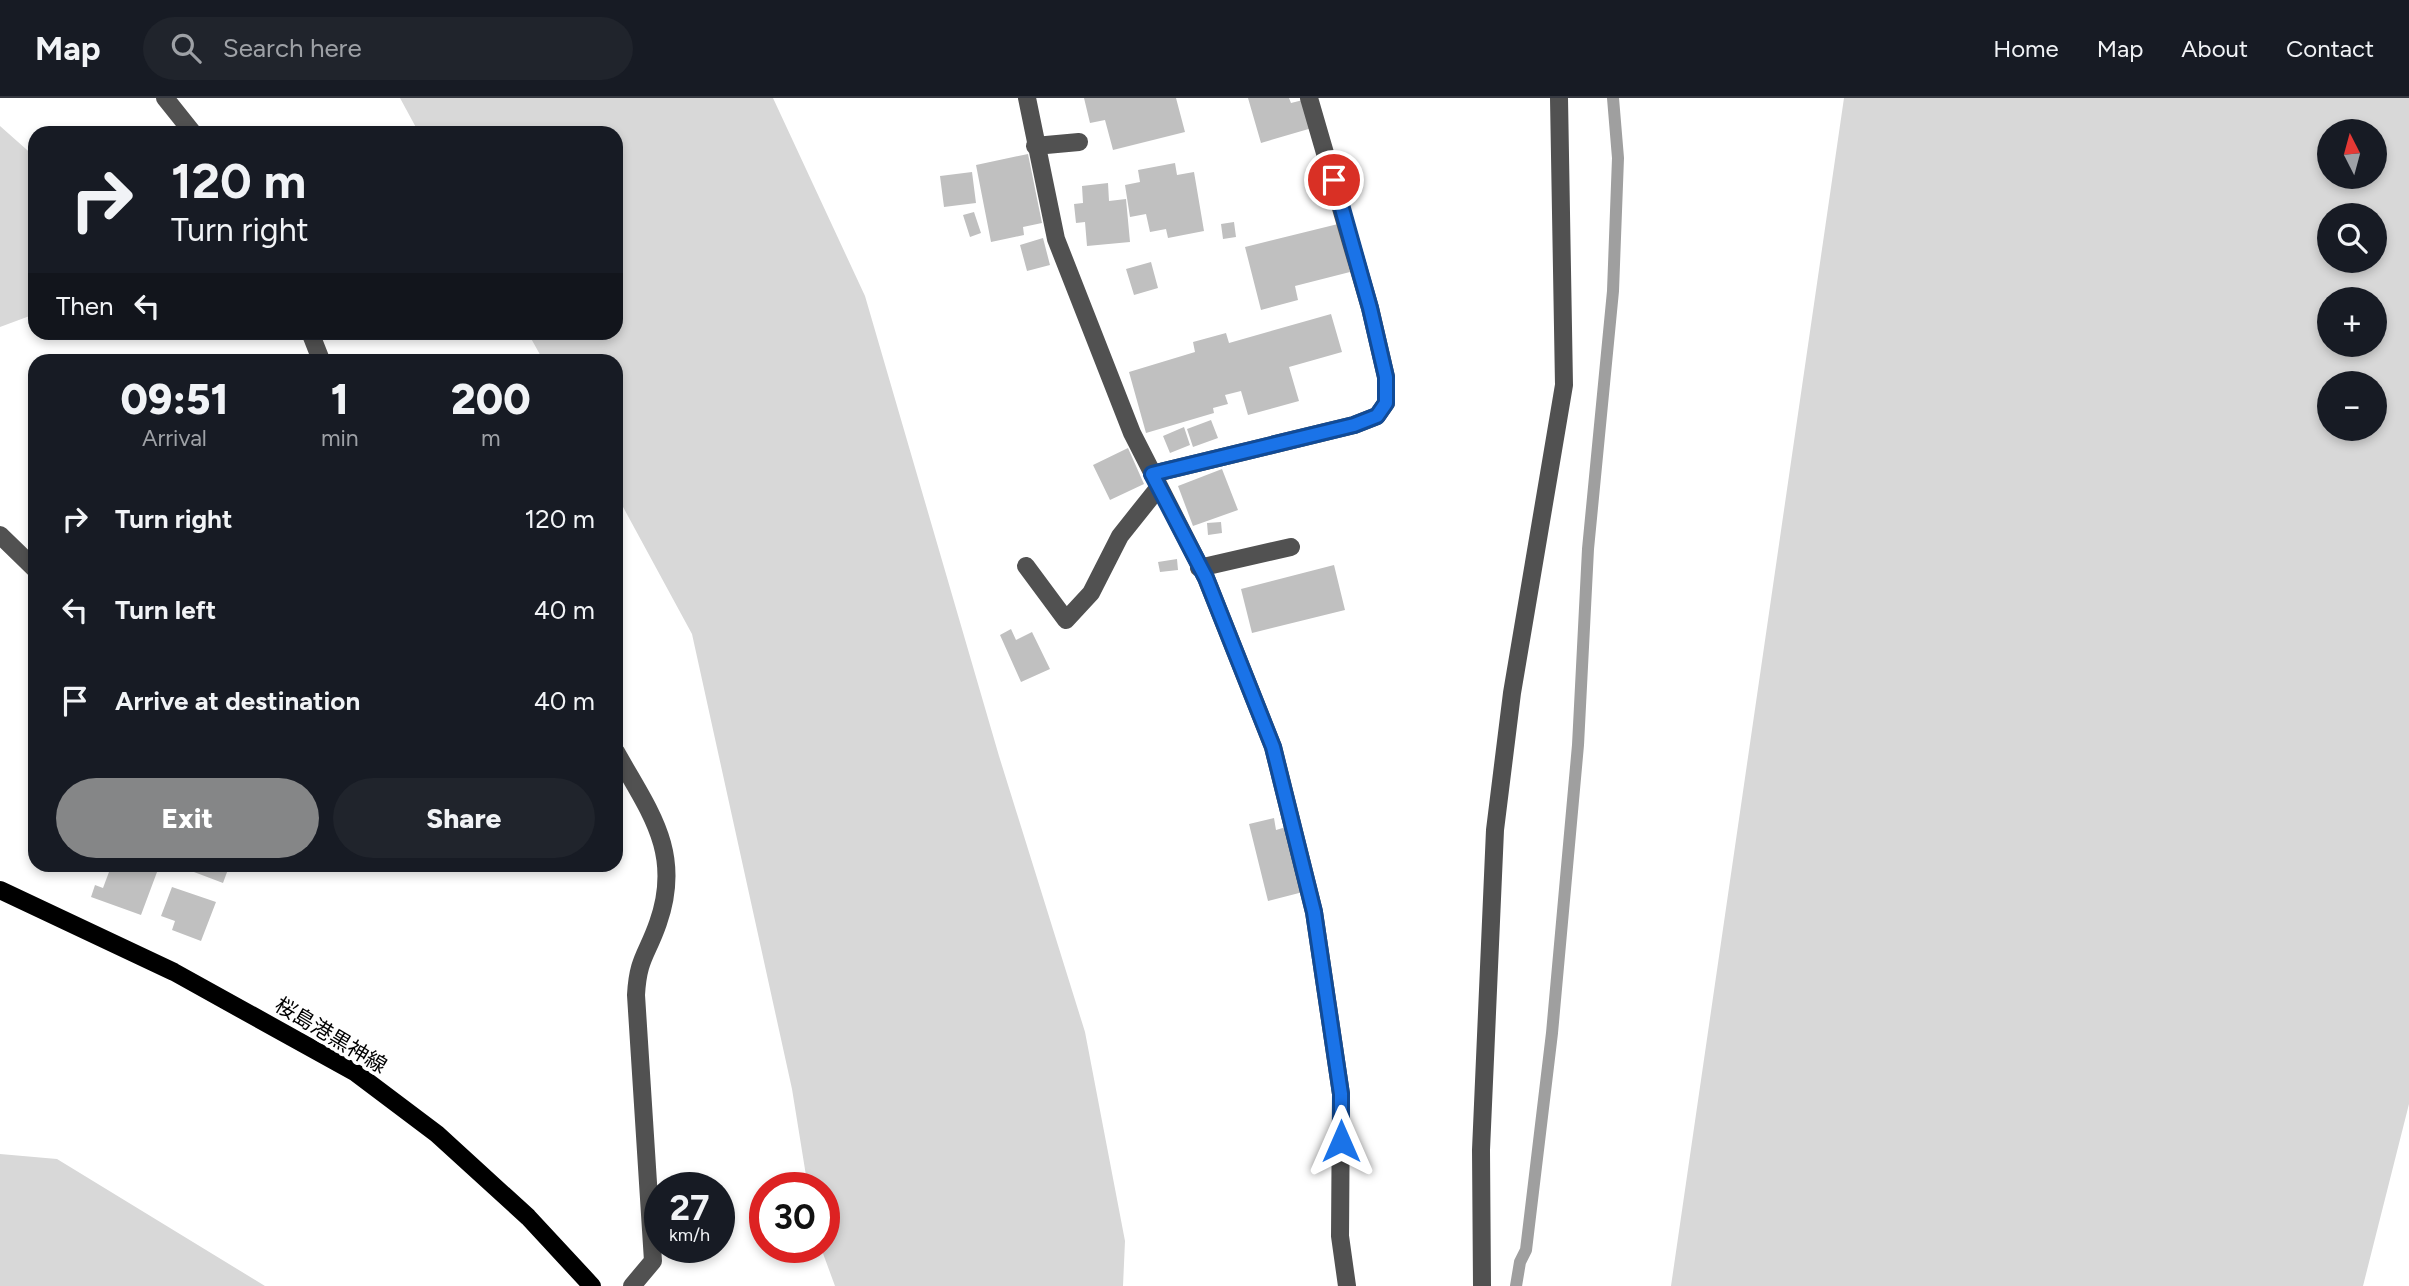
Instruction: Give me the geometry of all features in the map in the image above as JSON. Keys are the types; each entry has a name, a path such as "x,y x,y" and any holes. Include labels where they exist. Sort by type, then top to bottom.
{"main road":[{"name":"桜島港黒神線","path":"0,890 174,972 356,1073 437,1134 528,1216 592,1286"}],"street":[{"path":"165,98 187,126"},
{"path":"1027,98 1056,239 1132,433 1206,578 1273,747 1314,912 1341,1094 1340,1236 1347,1286"},
{"path":"1026,566 1066,620 1091,593 1119,536 1156,480 1354,425 1377,416 1386,403 1386,377 1370,308 1309,98"},
{"path":"1482,1286 1481,1150 1495,830 1512,693 1564,385 1559,98"},
{"path":"1035,146 1079,142"},
{"path":"0,535 28,562"},
{"path":"1199,568 1291,547"},
{"path":"623,765 664,840 667,885 658,923 637,966 636,995 653,1261 632,1286"}],"shaded area":[{"path":"400,98 773,98 865,296 999,756 1085,1032 1125,1241 1123,1286 835,1286 827,1263 840,1263 840,1172 805,1172 792,1089 692,634 623,507 623,354 540,354 532,340 623,340 623,126 415,126"},
{"path":"1844,98 2409,98 2409,1104 2363,1286 1671,1286"},
{"path":"0,126 28,151 28,317 0,327"},
{"path":"0,1154 57,1159 265,1286 0,1286"}],"building":[{"path":"1084,98 1176,98 1185,132 1113,150 1105,120 1090,123"},
{"path":"1248,98 1289,98 1291,103 1303,100 1312,128 1261,143"},
{"path":"1028,154 1042,223 1023,227 1024,235 991,242 976,165"},
{"path":"1175,163 1177,175 1194,172 1204,231 1168,238 1166,229 1150,232 1146,214 1130,217 1125,185 1140,182 1138,170"},
{"path":"972,172 976,203 944,207 940,176"},
{"path":"1108,183 1109,201 1126,199 1130,242 1087,246 1085,222 1076,223 1074,204 1083,203 1082,186"},
{"path":"974,212 981,233 970,237 963,215"},
{"path":"1234,222 1236,237 1223,239 1221,224"},
{"path":"1338,224 1350,272 1295,286 1298,300 1261,310 1245,247"},
{"path":"1043,238 1050,265 1027,271 1020,245"},
{"path":"1151,262 1158,288 1134,295 1126,269"},
{"path":"1331,314 1342,352 1289,367 1299,401 1248,415 1241,391 1225,395 1228,404 1213,408 1214,413 1146,433 1129,372 1195,352 1193,342 1226,333 1229,343"},
{"path":"1211,420 1218,438 1193,447 1187,429"},
{"path":"1184,427 1190,445 1170,453 1163,436"},
{"path":"1128,448 1144,484 1110,500 1093,465"},
{"path":"1222,469 1238,510 1193,526 1178,486"},
{"path":"1221,522 1222,533 1208,535 1207,523"},
{"path":"1177,559 1178,570 1160,572 1158,562"},
{"path":"1334,565 1345,610 1252,633 1241,589"},
{"path":"1011,629 1016,640 1032,632 1050,669 1021,682 1000,635"},
{"path":"1274,818 1276,830 1286,827 1303,892 1268,901 1249,824"},
{"path":"109,872 157,872 141,915 91,897 95,885 103,888"},
{"path":"194,872 227,872 223,883"},
{"path":"172,887 216,902 201,941 172,930 175,921 161,916"}],"waterway":[{"path":"1516,1286 1520,1262 1526,1250 1552,1033 1578,745 1588,549 1613,291 1618,158 1613,98"}],"route":[{"path":"1334,180 1370,308 1386,377 1386,403 1377,416 1354,425 1152,474 1206,578 1273,747 1314,912 1341,1094 1341,1141"}]}
